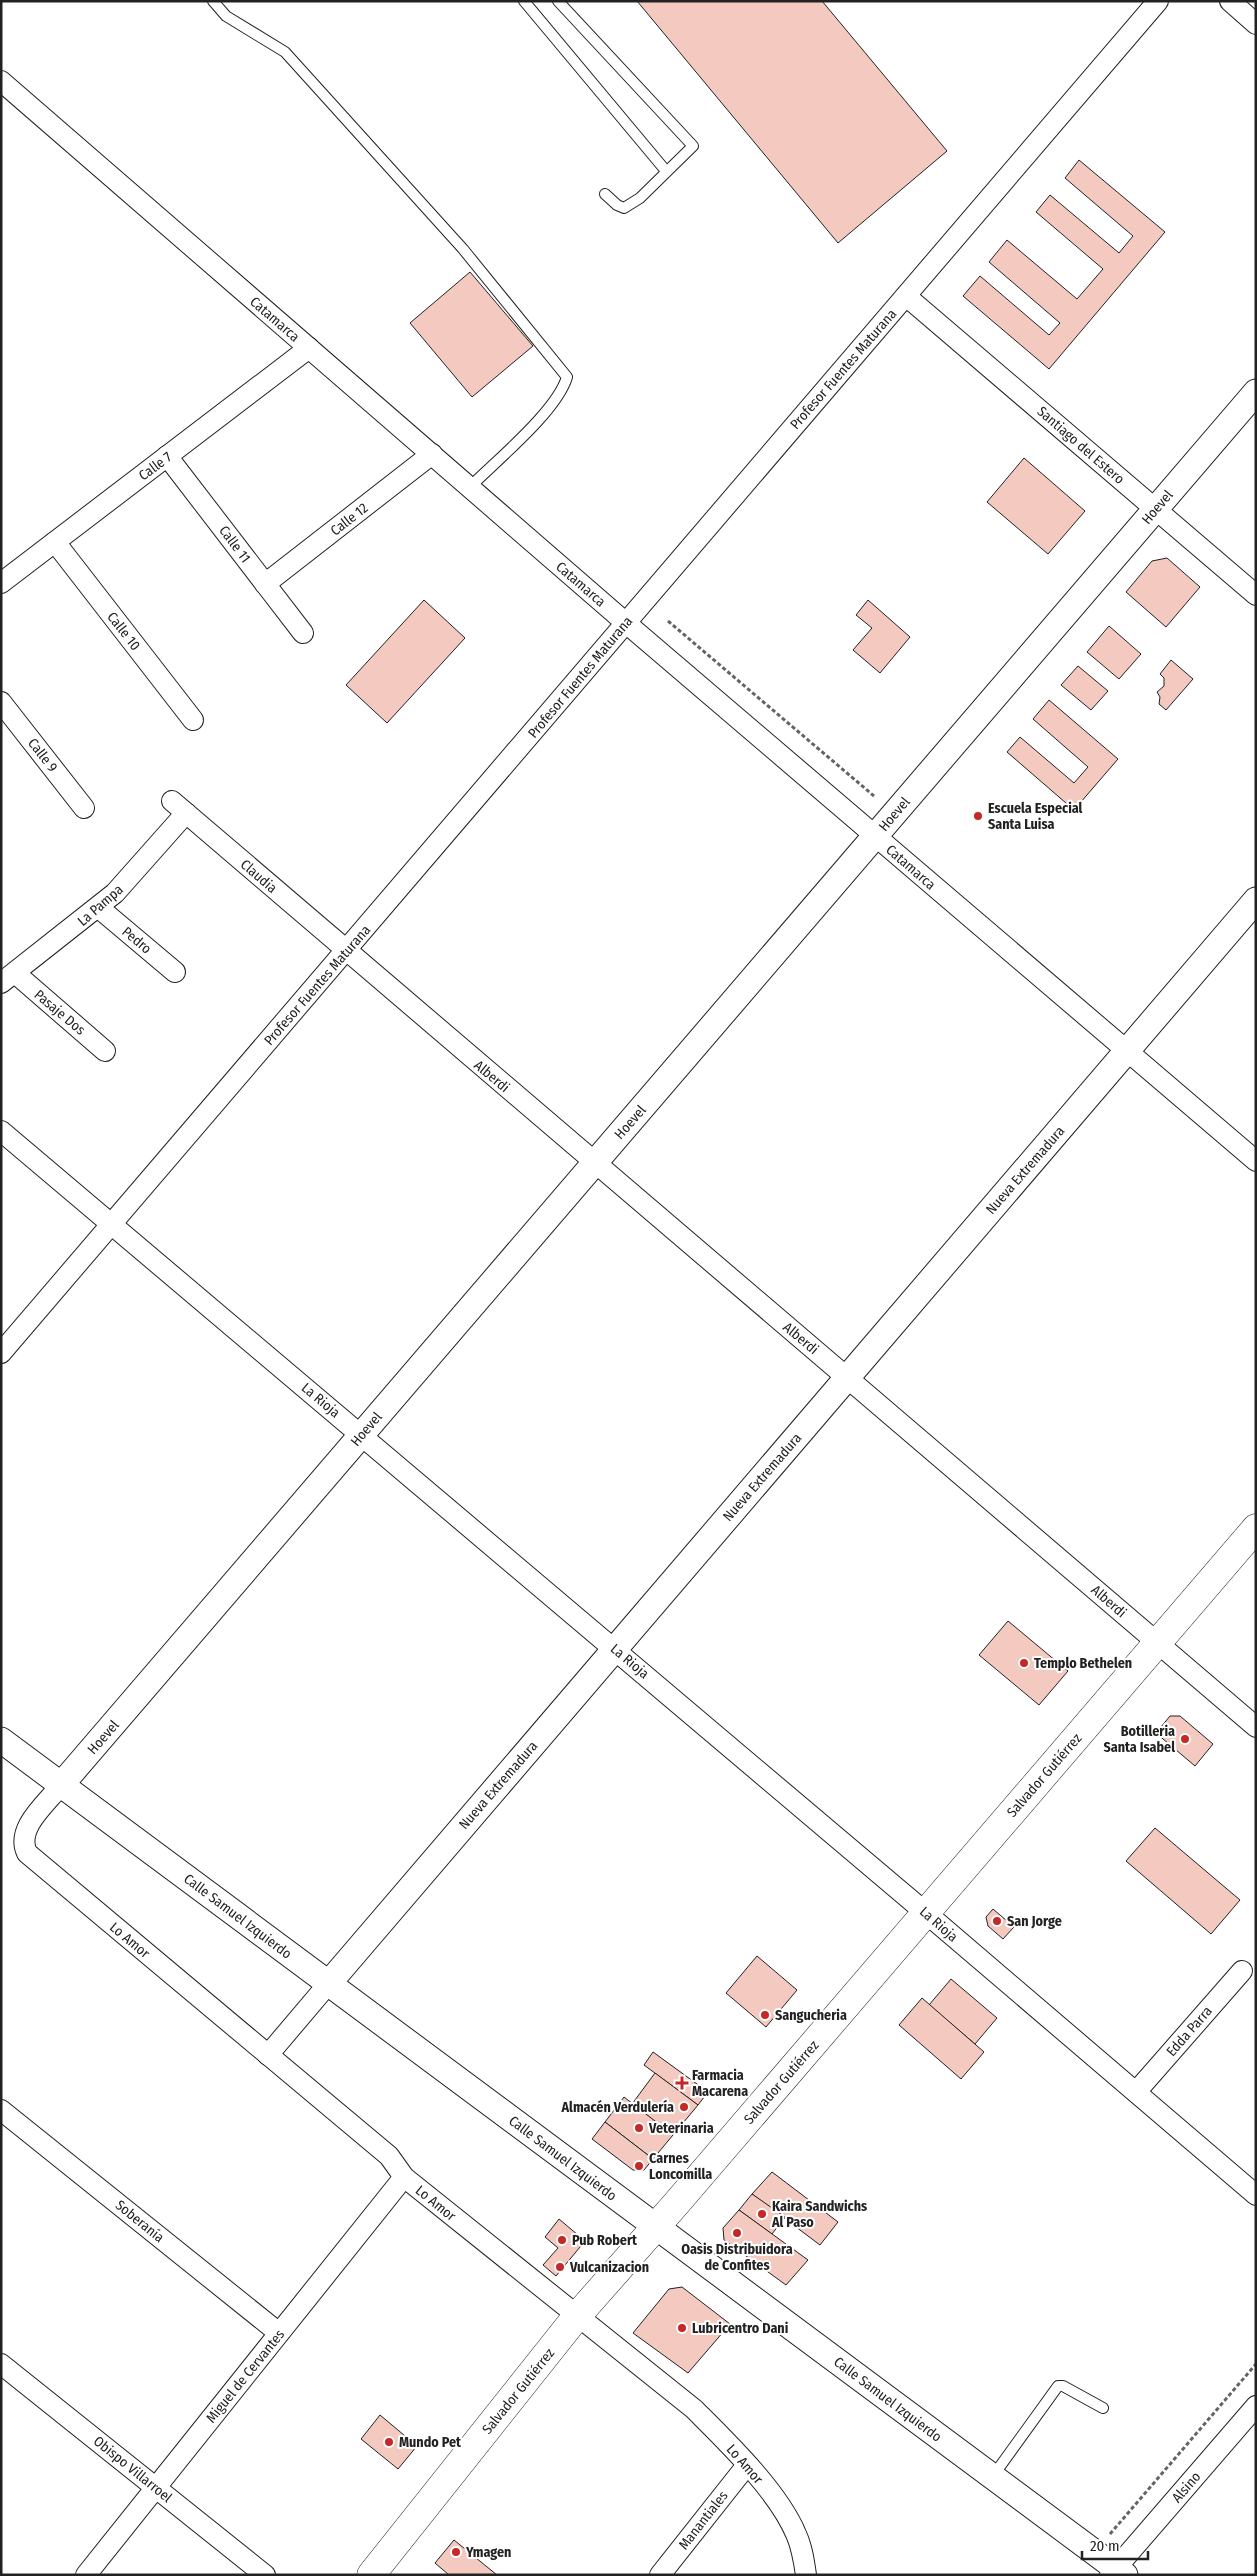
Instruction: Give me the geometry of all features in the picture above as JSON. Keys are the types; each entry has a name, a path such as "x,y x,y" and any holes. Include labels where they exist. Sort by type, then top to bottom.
{"main road":[{"name":"Salvador Gutiérrez","path":"371,2575 577,2316 656,2227 1256,1528"}],"street":[{"name":"Profesor Fuentes Maturana","path":"1,1353 1158,1"},
{"path":"1230,1 1256,24"},
{"name":"Catamarca","path":"1,81 626,623 1256,1161"},
{"name":"Santiago del Estero","path":"906,296 1256,595"},
{"name":"Calle 7","path":"1,584 309,348"},
{"name":"Hoevel","path":"31,1857 27,1853 23,1842 25,1830 61,1785 1256,392"},
{"name":"Calle 12","path":"265,584 432,454"},
{"name":"Calle 11","path":"167,456 303,633"},
{"name":"Calle 10","path":"56,542 193,720"},
{"name":"Calle 9","path":"1,702 84,808"},
{"name":"Claudia","path":"179,807 346,951"},
{"name":"La Pampa","path":"8,978 99,908 143,863 179,807"},
{"name":"Nueva Extremadura","path":"268,2055 1256,900"},
{"name":"Pedro","path":"99,908 175,972"},
{"name":"Alberdi","path":"346,951 848,1377 1256,1727"},
{"name":"Pasaje Dos","path":"8,978 105,1050"},
{"name":"La Rioja","path":"1,1131 926,1912 1256,2195"},
{"name":"Calle Samuel Izquierdo","path":"1,1740 1094,2552 1117,2573"},
{"name":"Lo Amor","path":"31,1857 389,2156 404,2177 694,2409 746,2465 780,2507 795,2532 806,2575"},
{"name":"Edda Parra","path":"1136,2092 1242,1971"},
{"name":"Soberanía","path":"1,2110 279,2334"},
{"name":"Miguel de Cervantes","path":"86,2575 404,2177"},
{"name":"Obispo Villarroel","path":"1,2364 265,2575"},
{"name":"Alsino","path":"1117,2573 1256,2406"},
{"name":"Manantiales","path":"660,2575 746,2465"}],"lane":[{"path":"213,1 226,16 285,52 463,249 567,377 564,388 552,406 470,487"},
{"path":"524,1 666,171"},
{"path":"558,1 693,146 640,198 624,208 616,205 605,194"},
{"path":"993,2477 1058,2386 1063,2386 1103,2408"}],"path":[{"path":"668,621 874,796"},
{"path":"1094,2552 1256,2364"}],"building":[{"path":"637,1 822,1 947,151 838,243"},
{"path":"1079,160 1165,232 1049,369 963,296 980,276 1049,335 1060,323 989,262 1007,240 1077,299 1103,269 1036,212 1050,195 1119,253 1133,236 1065,178"},
{"path":"470,272 533,346 472,397 410,323"},
{"path":"1024,458 1085,511 1048,554 987,502"},
{"path":"1167,558 1200,587 1166,627 1126,592 1152,561"},
{"path":"424,600 465,638 387,723 346,685"},
{"path":"868,600 910,637 880,673 853,650 872,628 856,615"},
{"path":"1109,626 1141,654 1119,679 1087,652"},
{"path":"1171,660 1193,679 1166,710 1159,704 1160,697 1157,692 1164,686 1164,678 1160,674"},
{"path":"1078,666 1108,691 1091,710 1061,685"},
{"path":"1049,700 1118,759 1074,810 1007,752 1020,737 1074,783 1088,767 1033,719"},
{"name":"Templo Bethelen","path":"1008,1621 1068,1671 1039,1705 979,1655"},
{"name":"Botilleria Santa Isabel","path":"1170,1716 1180,1716 1213,1744 1195,1766 1156,1733"},
{"path":"1155,1828 1240,1900 1211,1934 1126,1861"},
{"name":"San Jorge","path":"993,1909 1014,1927 1003,1939 988,1926 986,1917"},
{"path":"757,1956 797,1990 766,2027 726,1993"},
{"path":"951,1979 997,2018 975,2044 929,2005"},
{"path":"922,1998 984,2052 961,2079 899,2025"},
{"name":"Farmacia Macarena","path":"653,2052 708,2092 698,2105 644,2065"},
{"path":"655,2073 698,2105 673,2135 632,2104"},
{"name":"Veterinaria","path":"624,2097 673,2135 653,2159 605,2122"},
{"path":"605,2122 653,2159 644,2170 633,2170 592,2139"},
{"path":"772,2172 838,2222 820,2245 752,2194"},
{"name":"Kaira Sandwichs Al Paso","path":"752,2194 785,2217 772,2234 739,2210"},
{"path":"739,2210 808,2260 786,2285 724,2240 723,2228"},
{"path":"559,2219 585,2241 556,2276 543,2265 558,2248 545,2237"},
{"name":"Lubricentro Dani","path":"682,2287 730,2324 688,2373 633,2333 669,2289"},
{"name":"Mundo Pet","path":"380,2415 417,2446 398,2469 361,2439"},
{"name":"Ymagen","path":"454,2540 497,2575 449,2575 435,2563"}],"place":[{"name":"Escuela Especial Santa Luisa","path":"978,816"},
{"name":"Templo Bethelen","path":"1024,1663"},
{"name":"Botilleria Santa Isabel","path":"1185,1739"},
{"name":"San Jorge","path":"997,1921"},
{"name":"Sangucheria","path":"765,2015"},
{"name":"Farmacia Macarena","path":"682,2083"},
{"name":"Almacén Verdulería","path":"684,2107"},
{"name":"Veterinaria","path":"639,2128"},
{"name":"Carnes Loncomilla","path":"639,2166"},
{"name":"Kaira Sandwichs Al Paso","path":"762,2214"},
{"name":"Oasis Distribuidora de Confites","path":"737,2233"},
{"name":"Pub Robert","path":"562,2240"},
{"name":"Vulcanizacion","path":"560,2267"},
{"name":"Lubricentro Dani","path":"682,2328"},
{"name":"Mundo Pet","path":"389,2442"},
{"name":"Ymagen","path":"456,2552"}]}
